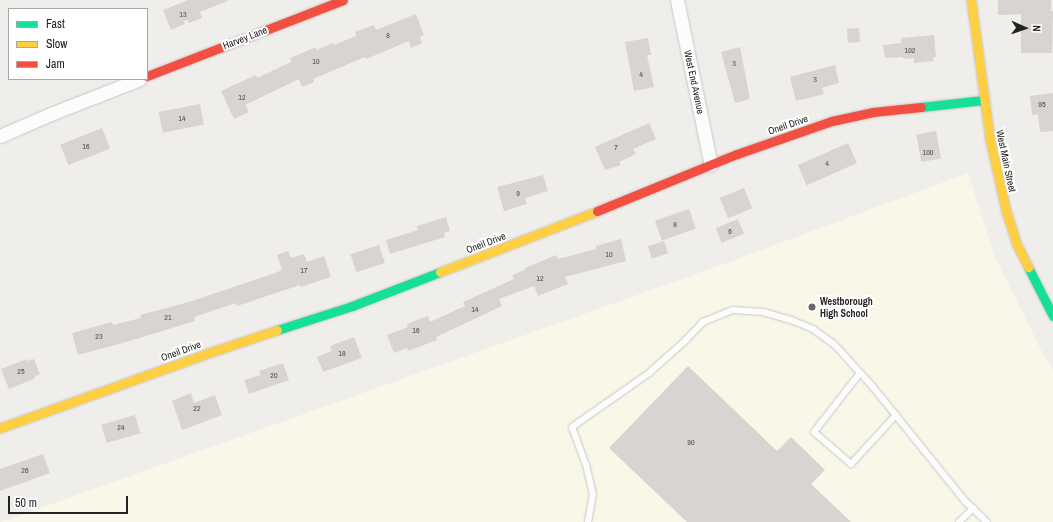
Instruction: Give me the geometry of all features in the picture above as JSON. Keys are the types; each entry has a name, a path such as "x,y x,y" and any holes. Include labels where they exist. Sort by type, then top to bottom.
{"street":[{"name":"Harvey Lane","path":"148,76 343,0"},
{"name":"West End Avenue","path":"677,0 711,164"},
{"name":"West Main Street","path":"971,0 990,140 1006,211 1017,245 1053,316"},
{"path":"0,136 53,112 137,80"},
{"name":"Oneil Drive","path":"0,428 220,349 352,306 531,238 737,154 852,116 984,100"}],"lane":[{"path":"588,522 593,495 586,465 572,427 649,372 686,340 703,322 733,310 763,312 791,320 813,329 834,344 860,372 973,508 987,522"},
{"path":"860,372 814,432 852,464 896,415"},
{"path":"959,522 973,508"}],"shaded area":[{"name":"Westborough High School","path":"968,173 995,257 1041,350 1053,370 1053,522 1,522 724,264"}],"building":[{"path":"188,0 228,1 200,12 202,18 189,23 187,20 184,21 185,24 171,30 163,10"},
{"path":"998,0 1051,0 1051,11 1053,11 1052,53 1021,53 1021,14 998,15"},
{"path":"416,14 424,35 420,37 422,43 411,48 409,41 366,59 365,57 313,79 314,82 302,87 299,79 245,105 249,112 234,119 221,91 256,75 257,78 291,62 290,58 316,47 317,50 333,43 334,45 356,36 355,32 374,25 376,30"},
{"path":"859,28 860,42 848,43 847,29"},
{"path":"934,35 936,57 933,57 934,61 914,63 914,58 885,58 883,45 901,43 901,38"},
{"path":"648,38 651,55 647,55 654,87 634,91 625,42"},
{"path":"740,47 750,99 735,103 721,52"},
{"path":"835,65 839,83 822,88 824,94 796,101 790,77"},
{"path":"1053,93 1053,131 1040,132 1038,114 1032,115 1030,96"},
{"path":"200,104 204,125 163,133 159,112"},
{"path":"649,123 656,139 633,149 636,154 619,162 621,165 605,170 595,147"},
{"path":"102,128 110,148 69,165 60,145"},
{"path":"936,131 941,159 921,162 916,134"},
{"path":"848,143 857,163 807,185 798,165"},
{"path":"543,175 548,191 525,198 527,204 504,211 497,187"},
{"path":"744,188 752,208 728,218 720,198"},
{"path":"689,209 696,229 662,241 655,221"},
{"path":"446,217 450,231 444,233 445,237 390,254 386,240 418,230 417,226"},
{"path":"738,219 744,234 722,243 716,228"},
{"path":"621,239 626,261 565,277 568,284 538,296 534,286 499,299 502,306 436,337 437,340 408,351 407,348 394,353 387,335 408,327 407,324 428,316 430,322 465,306 463,302 514,279 512,275 556,255 558,259 596,249 596,246"},
{"path":"664,241 668,253 652,259 648,246"},
{"path":"379,245 385,263 356,272 350,254"},
{"path":"288,251 291,258 304,254 307,262 324,256 331,277 301,287 300,285 237,306 236,303 194,317 195,321 78,355 72,333 112,322 113,325 141,318 140,315 189,302 275,273 282,270 277,255"},
{"path":"354,337 362,358 323,372 317,357 332,351 330,346"},
{"path":"27,359 28,361 34,359 40,374 34,377 34,379 9,389 1,369"},
{"path":"283,363 289,380 249,394 244,380 261,375 259,371"},
{"path":"688,366 777,451 791,437 825,470 811,484 851,522 687,522 609,448"},
{"path":"191,393 194,403 215,395 222,415 182,430 172,401"},
{"path":"135,415 140,433 107,443 101,425"},
{"path":"43,454 50,473 0,491 0,469"}],"traffic: fast":[{"path":"921,107 984,100"},
{"path":"1028,267 1053,316"},
{"path":"277,330 352,306 440,272"}],"traffic: slow":[{"path":"971,0 990,140 1006,211 1017,245 1028,267"},
{"path":"440,272 597,211"},
{"path":"0,428 277,330"}],"traffic: jam":[{"path":"148,76 343,0"},
{"path":"597,211 737,154 832,121 873,112 921,107"}],"place":[{"name":"Westborough High School","path":"812,307"}]}
